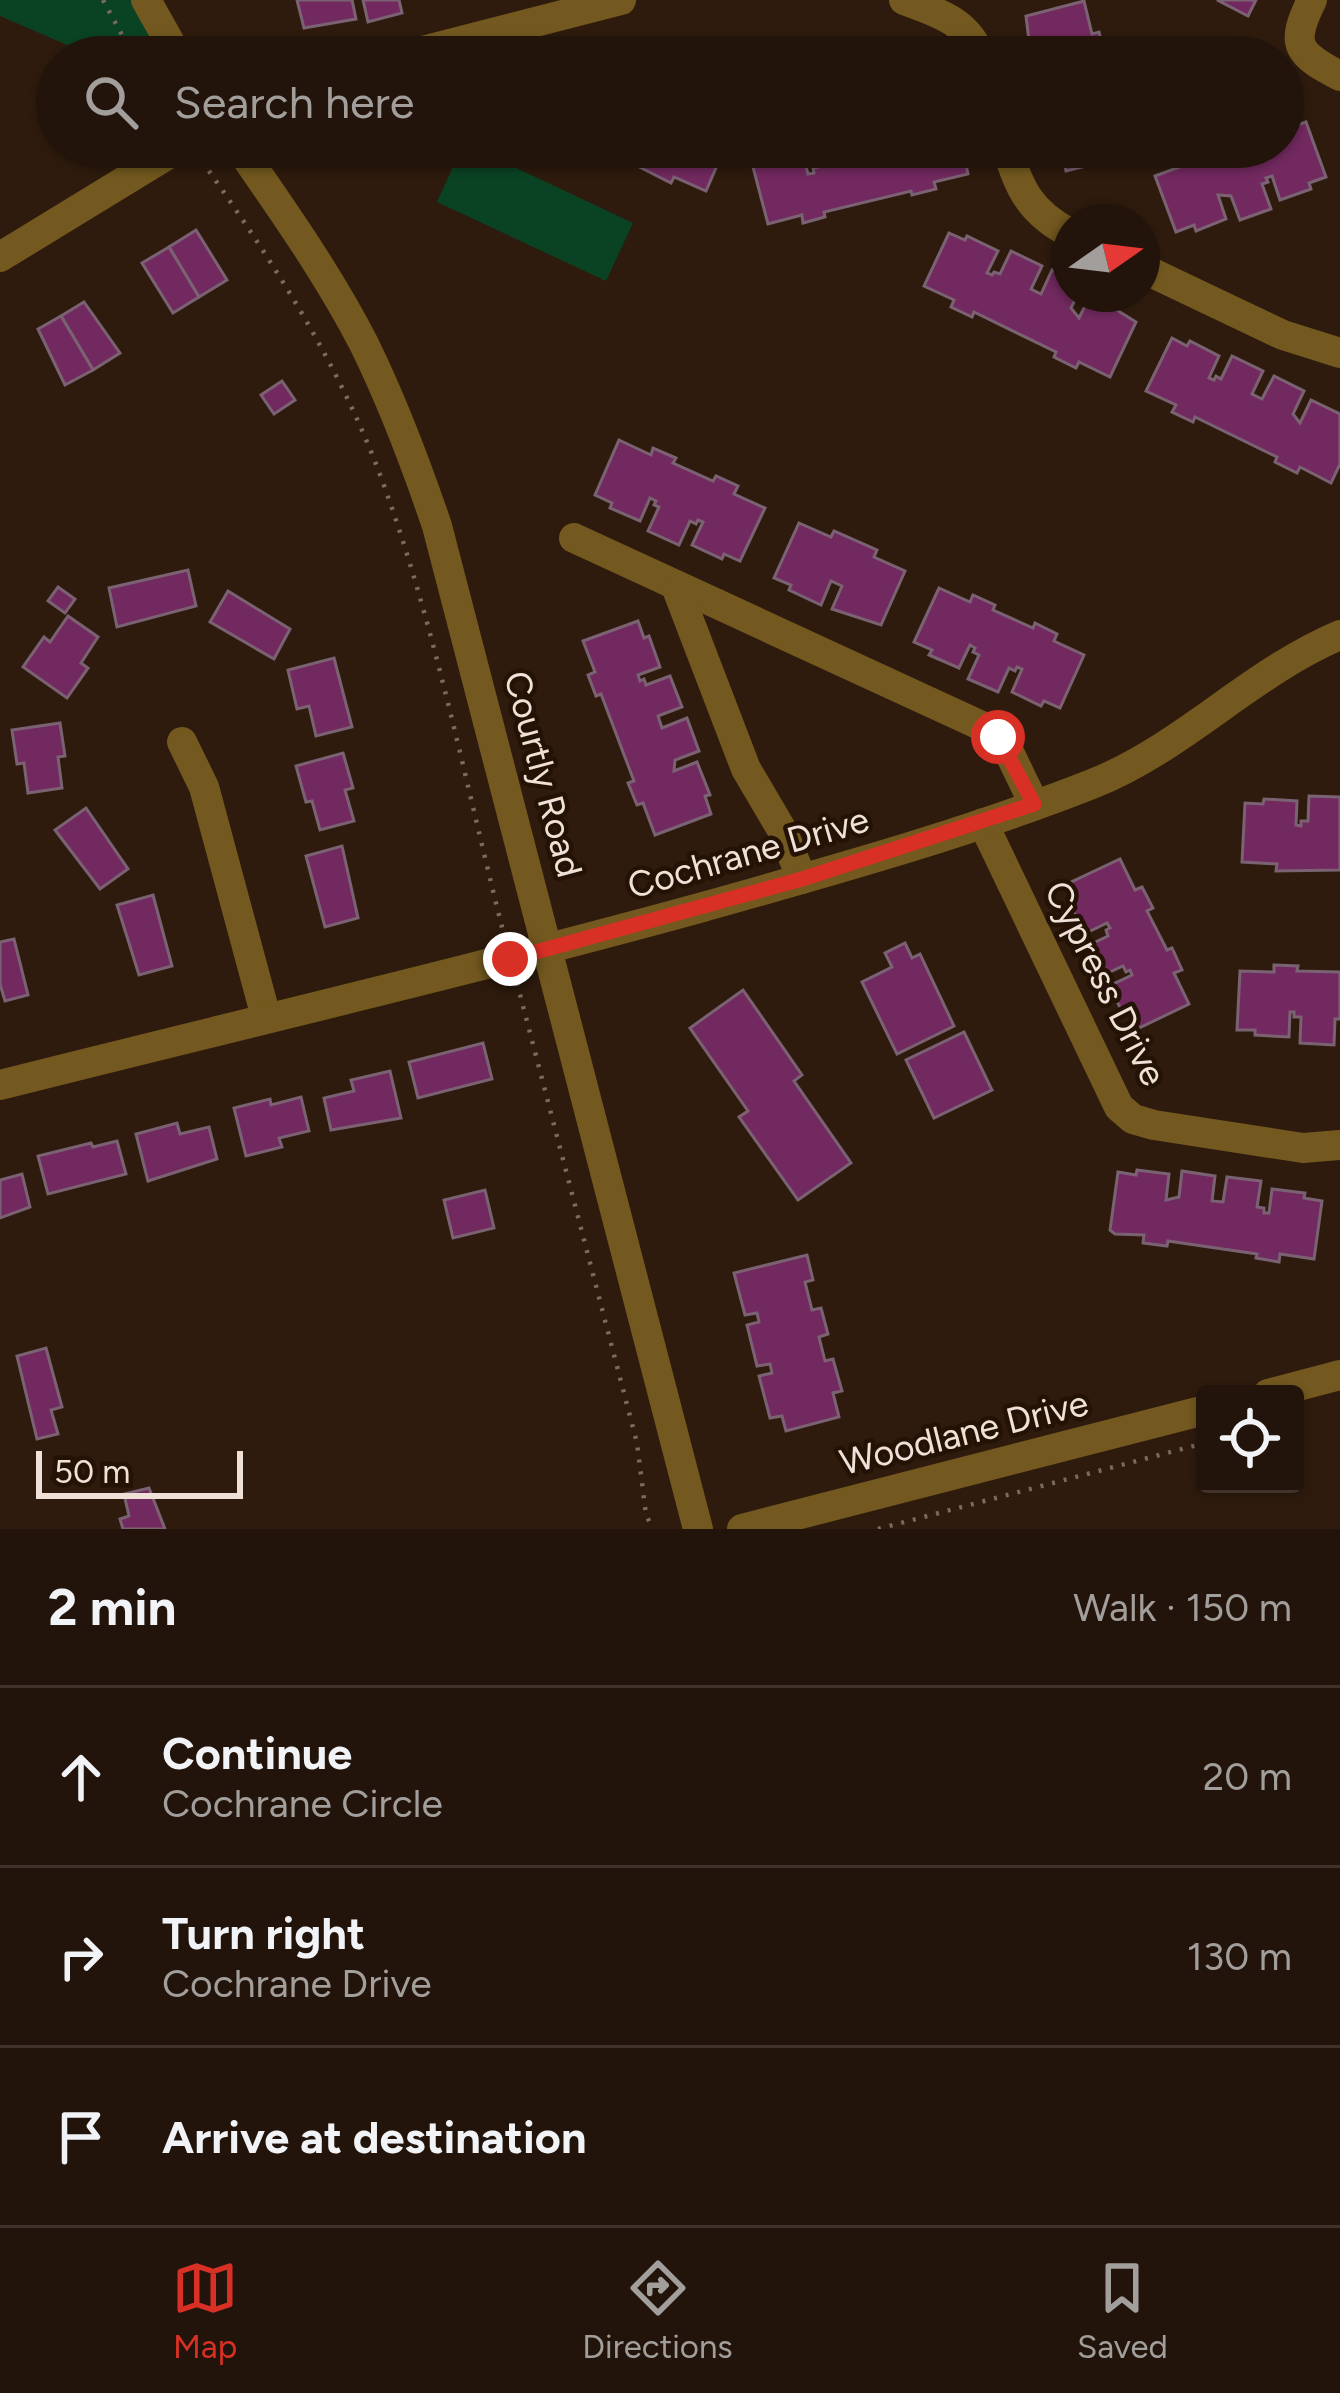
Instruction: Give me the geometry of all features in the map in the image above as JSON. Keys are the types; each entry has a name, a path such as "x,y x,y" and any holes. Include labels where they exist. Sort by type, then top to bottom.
{"street":[{"path":"146,0 166,36"},
{"path":"481,36 621,0"},
{"path":"904,0 958,22 969,36"},
{"path":"1299,36 1312,0"},
{"path":"1304,54 1340,76"},
{"path":"0,257 146,168"},
{"name":"Courtly Road","path":"253,168 297,230 363,343 415,462 456,592 698,1529"},
{"path":"1015,168 1028,202 1052,222"},
{"path":"1160,277 1283,335 1340,353"},
{"path":"574,538 984,727 1008,750 1034,804"},
{"path":"677,589 746,769 782,830 802,879"},
{"name":"Cochrane Drive","path":"0,1085 550,949 983,824 1095,783 1142,760 1277,668 1340,635"},
{"path":"182,742 204,787 266,1018"},
{"name":"Cypress Drive","path":"983,824 1120,1107 1133,1119 1303,1148 1340,1145"},
{"path":"1304,1385 1340,1376"},
{"name":"Woodlane Drive","path":"742,1529 1196,1412"}],"path":[{"path":"103,0 123,36"},
{"path":"206,168 298,301 381,477 423,614 637,1443 646,1515 653,1529"},
{"path":"878,1529 1196,1445"}],"green space":[{"path":"0,0 146,0 166,36 46,36 0,16"},
{"path":"452,168 516,168 633,223 606,281 437,202"}],"building":[{"path":"297,0 352,0 356,19 304,28"},
{"path":"363,0 399,0 402,13 368,22"},
{"path":"1217,0 1256,0 1248,16"},
{"path":"1084,1 1092,34 1099,32 1100,36 1028,36 1026,16"},
{"path":"1304,123 1326,177 1309,183 1311,189 1280,200 1272,176 1266,178 1268,182 1262,184 1271,209 1240,220 1231,196 1218,195 1226,219 1196,231 1194,225 1176,232 1155,176 1177,168 1304,168"},
{"path":"641,168 716,168 706,191 674,177 671,183"},
{"path":"753,168 806,168 808,174 814,173 813,168 967,168 968,174 934,182 936,189 824,212 825,217 803,223 802,215 768,224"},
{"path":"196,230 227,280 199,297 169,247"},
{"path":"949,233 965,240 967,236 998,251 987,273 992,275 1000,274 1011,251 1042,266 1031,289 1041,294 1052,270 1052,312 1074,312 1079,318 1082,312 1120,312 1136,322 1110,377 1079,362 1076,368 1054,357 1056,352 974,312 972,317 951,307 954,300 924,286"},
{"path":"169,247 199,297 173,313 142,263"},
{"path":"84,302 120,353 93,370 61,316"},
{"path":"61,316 93,370 65,385 38,329"},
{"path":"1172,338 1187,346 1190,341 1219,356 1209,378 1221,379 1232,356 1263,371 1252,394 1262,399 1274,376 1304,391 1293,414 1300,423 1311,400 1340,414 1340,464 1331,483 1300,467 1297,473 1275,462 1277,457 1195,417 1193,422 1172,412 1176,405 1146,391"},
{"path":"282,381 295,400 274,414 261,395"},
{"path":"619,440 651,455 653,448 713,481 716,476 738,486 734,494 765,508 740,561 724,554 722,559 692,545 703,522 690,521 679,545 648,531 659,507 656,501 650,498 640,521 610,508 612,503 595,495"},
{"path":"799,523 831,537 834,531 877,550 874,557 905,571 881,625 832,609 842,586 831,581 821,605 774,578"},
{"path":"188,570 196,606 117,627 109,588"},
{"path":"58,587 75,599 65,613 48,601"},
{"path":"939,588 970,602 973,595 1033,628 1035,623 1057,634 1054,641 1084,655 1060,708 1044,701 1041,706 1012,692 1022,669 1017,667 1015,671 1009,668 998,692 968,679 979,655 970,645 959,668 929,655 932,650 914,642"},
{"path":"228,591 290,629 274,659 210,622"},
{"path":"68,616 98,637 81,663 88,668 67,698 23,667 44,637 50,642"},
{"path":"638,621 660,667 638,675 640,681 644,679 646,685 670,676 682,707 658,716 662,728 687,718 699,751 675,760 674,771 697,762 710,795 705,796 711,814 655,835 643,803 637,805 628,783 634,781 601,694 596,696 588,675 595,672 583,641"},
{"path":"334,658 352,727 316,736 309,706 297,709 288,670"},
{"path":"60,723 65,756 58,757 62,788 28,793 12,730"},
{"path":"343,753 353,788 345,790 354,821 320,830 296,766"},
{"path":"1309,796 1340,797 1340,870 1276,871 1277,864 1242,862 1245,803 1297,801 1296,825 1301,826 1301,821 1308,821"},
{"path":"86,808 128,869 100,889 55,830"},
{"path":"342,846 358,918 325,927 306,856"},
{"path":"1120,859 1135,890 1142,887 1153,908 1147,911 1182,970 1174,973 1189,1004 1137,1029 1109,986 1132,975 1130,970 1126,972 1123,966 1099,977 1085,947 1108,936 1110,928 1107,923 1084,934 1067,884"},
{"path":"153,895 172,966 139,975 117,905"},
{"path":"14,939 28,995 5,1001 0,942"},
{"path":"905,943 912,958 920,954 954,1026 897,1054 862,982 892,967 885,953"},
{"path":"1274,965 1340,972 1340,1019 1335,1019 1334,1045 1300,1043 1301,1017 1294,1017 1294,1012 1290,1012 1289,1037 1237,1030 1240,971 1274,972"},
{"path":"743,990 802,1075 794,1081 851,1163 798,1200 739,1117 748,1111 690,1028"},
{"path":"964,1032 992,1090 934,1118 906,1060"},
{"path":"483,1043 492,1079 418,1098 409,1062"},
{"path":"390,1071 401,1118 331,1130 324,1098 354,1091 351,1080"},
{"path":"301,1097 309,1131 279,1138 282,1147 246,1156 234,1108"},
{"path":"177,1123 180,1134 209,1127 217,1159 148,1181 136,1134"},
{"path":"117,1141 126,1174 48,1194 38,1156"},
{"path":"1137,1170 1169,1174 1166,1200 1179,1197 1182,1171 1215,1176 1212,1201 1223,1202 1227,1177 1261,1181 1257,1207 1264,1208 1264,1213 1269,1213 1272,1189 1305,1193 1304,1198 1322,1201 1314,1259 1280,1254 1279,1262 1256,1258 1257,1254 1168,1241 1167,1246 1143,1243 1144,1235 1115,1234 1110,1230 1118,1172 1136,1175"},
{"path":"22,1174 30,1207 0,1218 0,1180"},
{"path":"485,1190 494,1228 453,1238 444,1200"},
{"path":"807,1255 813,1280 805,1282 812,1310 821,1308 828,1334 819,1337 825,1361 833,1359 842,1391 833,1393 839,1417 786,1431 782,1416 770,1418 759,1376 772,1373 770,1364 757,1366 747,1325 759,1322 757,1313 745,1315 734,1273"},
{"path":"46,1348 62,1407 51,1410 58,1434 37,1439 17,1356"},
{"path":"149,1488 165,1529 123,1529 120,1519 129,1516 124,1494"}],"route":[{"path":"510,959 802,879 1034,804 998,737"}]}
